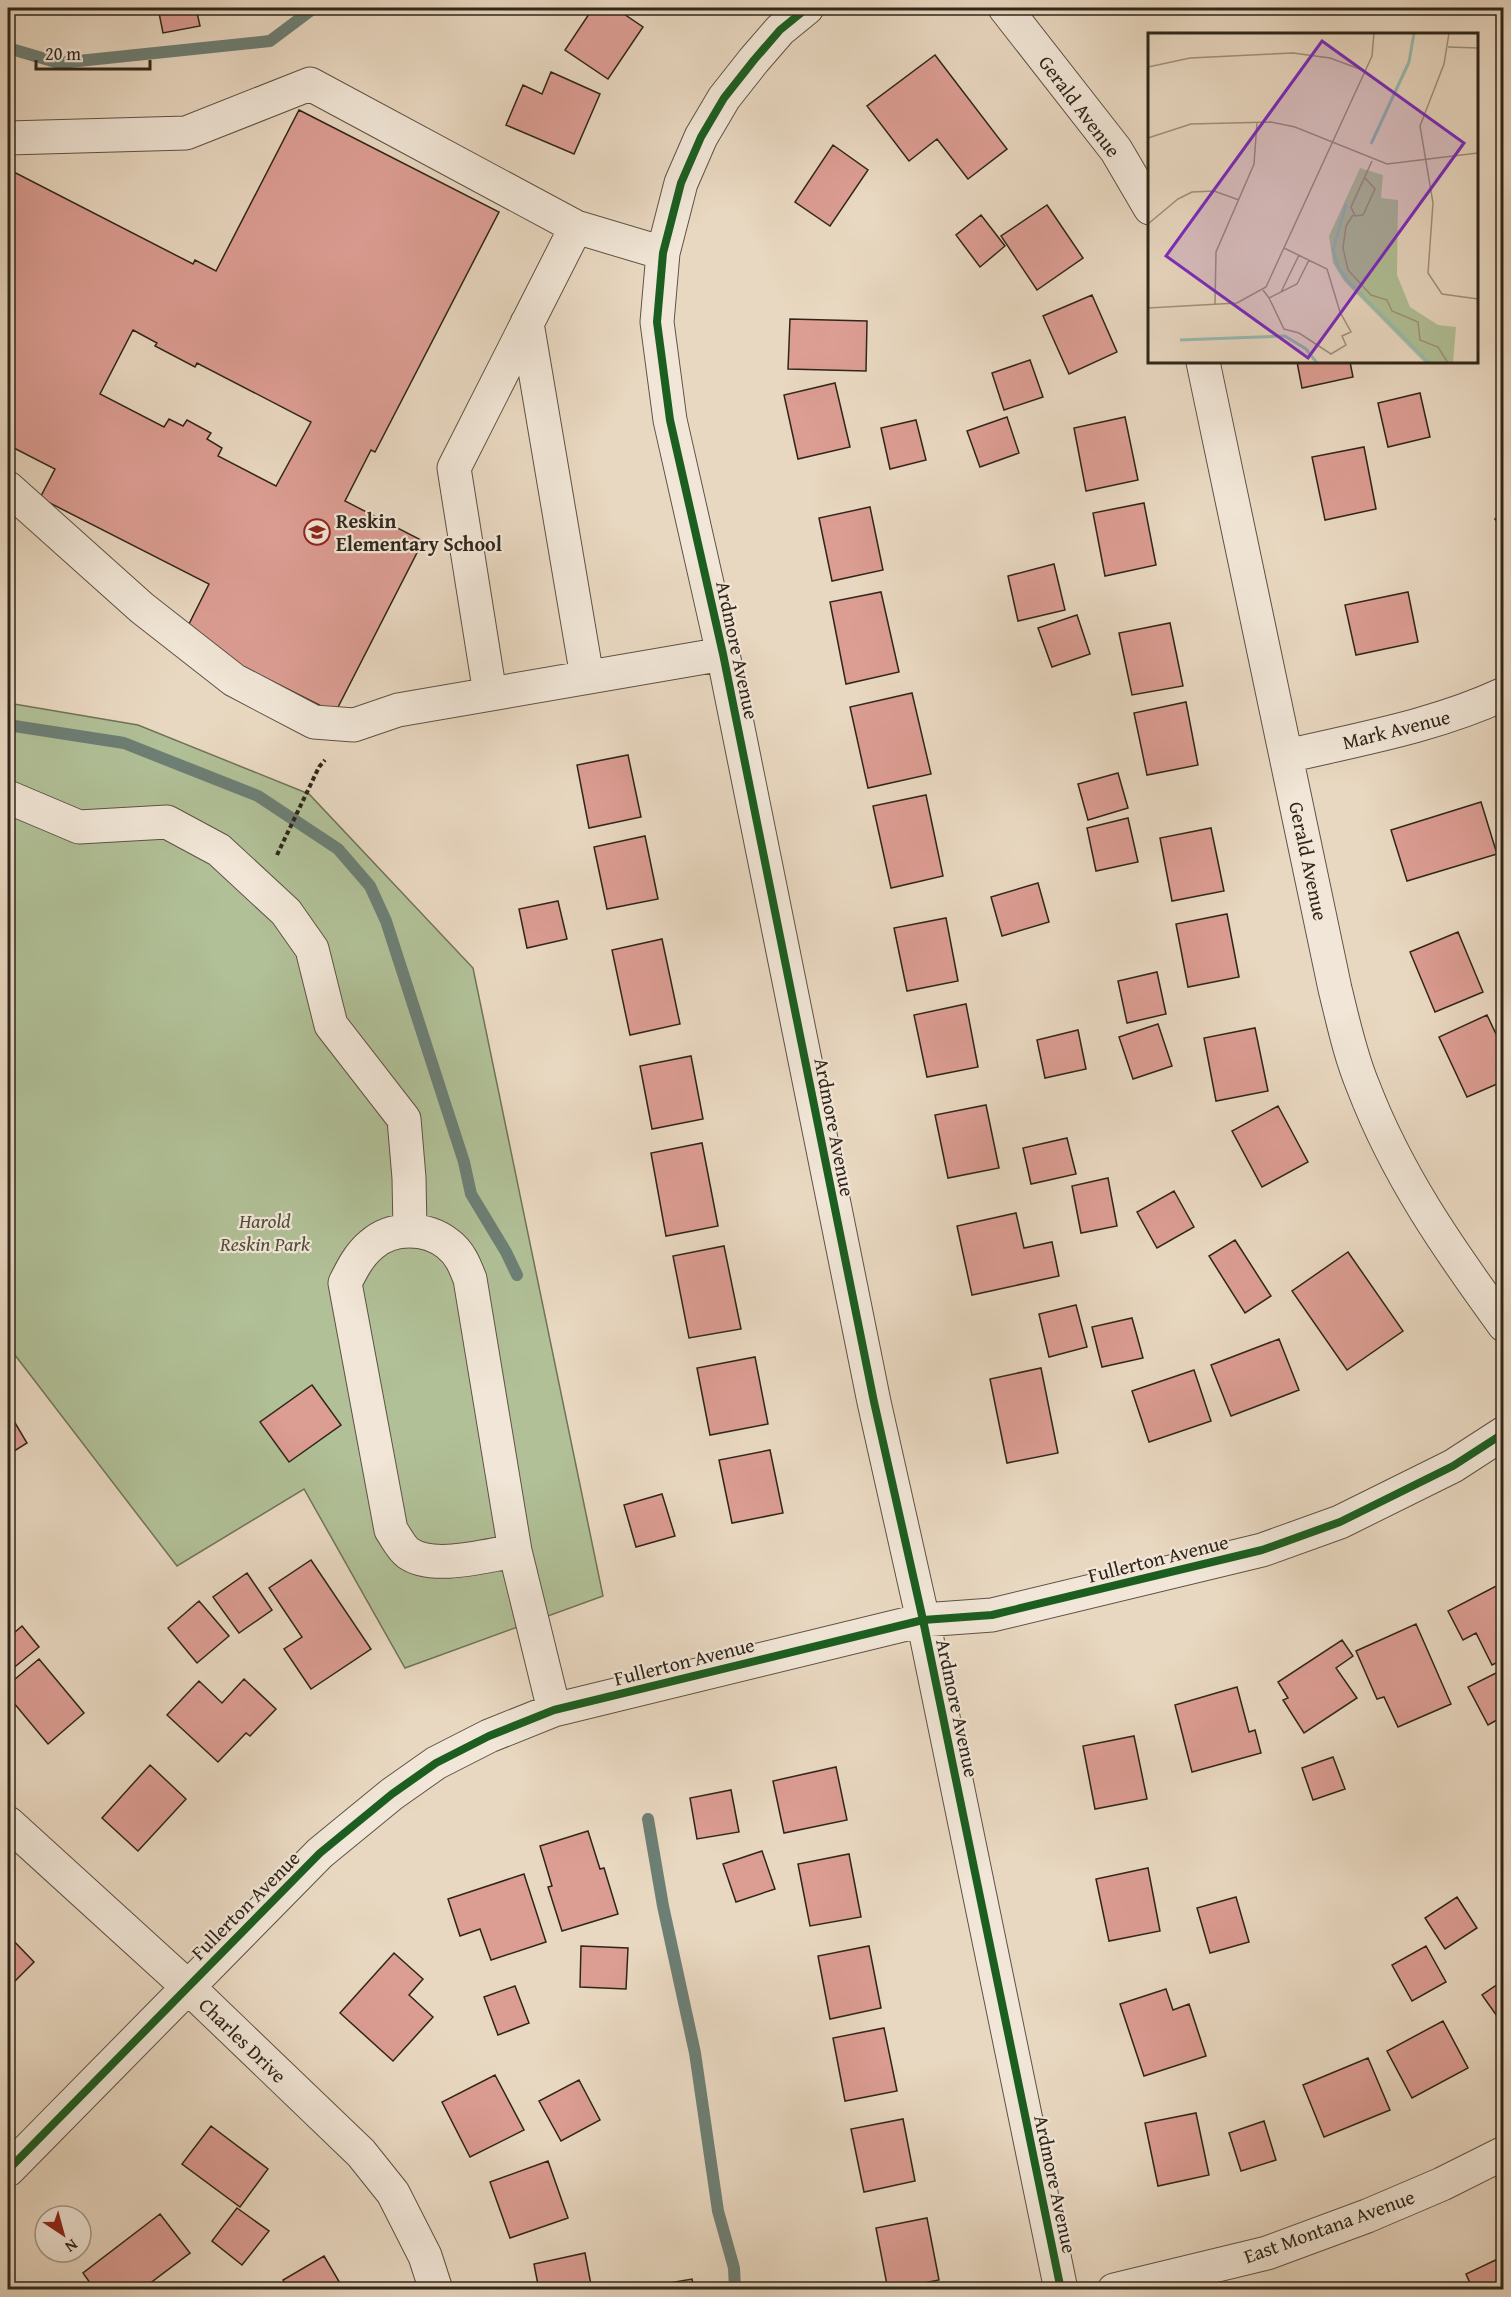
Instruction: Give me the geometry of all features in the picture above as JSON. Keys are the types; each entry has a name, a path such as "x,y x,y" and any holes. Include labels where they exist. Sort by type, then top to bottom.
{"street":[{"name":"Ardmore Avenue","path":"807,8 780,30 754,60 724,98 701,136 681,183 663,253 657,322 670,420 723,654 874,1402 923,1620 1061,2289"},
{"name":"Gerald Avenue","path":"1005,8 1116,150 1148,206"},
{"path":"8,138 186,134 310,84 576,227 663,253"},
{"path":"490,694 454,468 576,227"},
{"path":"527,323 587,677"},
{"name":"Gerald Avenue","path":"1203,363 1335,989 1349,1045 1363,1086 1399,1166 1445,1244 1503,1325"},
{"path":"8,488 142,608 234,680 314,722 354,725 398,710 723,654"},
{"name":"Mark Avenue","path":"1287,756 1423,724 1454,715 1503,694"},
{"path":"8,797 79,827 167,822 219,850 286,912 312,949 331,1025 404,1119 409,1178 410,1230"},
{"path":"515,1551 444,1562 420,1559 407,1552 391,1530 345,1283 358,1259 372,1244 390,1234 410,1230 431,1234 449,1244 462,1259 470,1279 515,1551 554,1710"},
{"name":"Fullerton Avenue","path":"8,2170 320,1853 392,1794 435,1763 489,1736 554,1710 923,1620 992,1615 1262,1550 1341,1522 1453,1466 1503,1433"},
{"name":"Charles Drive","path":"8,1823 187,1986 361,2152 393,2193 425,2256 436,2289"},
{"name":"East Montana Avenue","path":"1114,2289 1267,2253 1367,2216 1442,2184 1503,2153"}],"path":[{"path":"283,843 305,796"}],"green space":[{"name":"Harold Reskin Park","path":"8,703 138,725 309,794 473,968 603,1596 405,1668 304,1489 177,1566 8,1346"}],"building":[{"path":"158,8 196,8 200,26 163,33"},
{"path":"593,8 615,8 643,27 608,79 565,50"},
{"path":"935,55 1007,149 968,179 937,139 909,161 867,106"},
{"path":"551,72 600,94 574,154 506,125 523,85 542,94"},
{"path":"299,110 499,212 375,452 371,450 345,501 423,541 335,713 183,636 209,584 40,498 55,469 8,445 8,169 193,264 195,260 216,271","holes":["133,330 157,343 155,346 195,367 197,363 311,422 276,486 218,456 222,448 207,439 211,433 187,420 183,426 169,419 164,427 100,394"]},
{"path":"833,145 868,170 830,226 795,202"},
{"path":"1047,205 1083,258 1037,290 1001,236"},
{"path":"981,215 1005,246 980,267 956,235"},
{"path":"1092,295 1117,352 1069,374 1043,316"},
{"path":"1504,297 1504,328 1498,327"},
{"path":"790,319 867,321 866,371 788,369"},
{"path":"1030,360 1043,397 1004,410 992,373"},
{"path":"1297,363 1350,363 1353,377 1302,388"},
{"path":"835,383 850,447 798,459 784,395"},
{"path":"1420,393 1430,437 1388,447 1378,403"},
{"path":"1007,417 1019,453 980,467 967,431"},
{"path":"1125,417 1138,480 1086,491 1074,428"},
{"path":"916,420 926,460 890,469 881,428"},
{"path":"1364,447 1376,509 1325,520 1312,457"},
{"path":"1144,503 1156,565 1105,576 1093,513"},
{"path":"870,507 883,570 832,581 819,518"},
{"path":"1504,512 1504,529 1495,519"},
{"path":"1054,564 1065,610 1018,621 1008,576"},
{"path":"881,592 899,672 846,684 830,602"},
{"path":"1408,592 1418,642 1356,655 1345,605"},
{"path":"1077,615 1090,654 1052,667 1038,628"},
{"path":"1170,623 1183,686 1132,695 1119,633"},
{"path":"912,693 931,774 868,788 850,707"},
{"path":"1186,702 1198,765 1147,775 1134,713"},
{"path":"628,755 641,817 589,828 577,765"},
{"path":"1118,773 1128,808 1088,820 1078,784"},
{"path":"926,795 943,876 891,888 873,806"},
{"path":"1481,802 1497,854 1407,881 1391,830"},
{"path":"1128,818 1138,862 1096,871 1087,828"},
{"path":"1211,828 1224,891 1172,901 1160,838"},
{"path":"645,836 658,899 607,909 594,847"},
{"path":"1038,883 1049,922 1002,936 991,897"},
{"path":"558,901 567,939 527,948 519,909"},
{"path":"1227,914 1239,977 1188,987 1176,924"},
{"path":"946,918 958,981 907,991 894,928"},
{"path":"1458,932 1483,992 1435,1012 1410,952"},
{"path":"662,939 680,1024 630,1035 612,950"},
{"path":"1157,972 1166,1014 1127,1023 1118,981"},
{"path":"966,1004 978,1067 927,1077 914,1015"},
{"path":"1487,1015 1504,1051 1504,1081 1467,1097 1439,1037"},
{"path":"1158,1024 1172,1066 1133,1079 1119,1037"},
{"path":"1255,1028 1268,1091 1216,1101 1204,1038"},
{"path":"1078,1030 1086,1069 1045,1078 1037,1040"},
{"path":"691,1056 703,1119 652,1129 640,1066"},
{"path":"986,1105 999,1168 948,1178 935,1115"},
{"path":"1278,1106 1308,1162 1262,1187 1232,1131"},
{"path":"1067,1138 1076,1174 1031,1184 1023,1148"},
{"path":"702,1143 718,1226 666,1236 651,1153"},
{"path":"1108,1178 1117,1226 1081,1233 1072,1186"},
{"path":"1174,1191 1194,1227 1157,1248 1137,1212"},
{"path":"1016,1213 1024,1248 1052,1242 1059,1276 972,1295 957,1226"},
{"path":"1235,1240 1271,1296 1245,1313 1209,1256"},
{"path":"724,1246 741,1329 689,1338 673,1256"},
{"path":"1348,1252 1403,1331 1347,1370 1292,1291"},
{"path":"1076,1305 1087,1347 1049,1357 1039,1314"},
{"path":"1132,1318 1143,1358 1102,1367 1092,1327"},
{"path":"1279,1339 1299,1390 1231,1416 1211,1365"},
{"path":"755,1357 768,1424 710,1435 697,1368"},
{"path":"1041,1368 1058,1453 1007,1463 990,1379"},
{"path":"1194,1370 1211,1421 1149,1442 1132,1391"},
{"path":"312,1385 341,1425 289,1462 260,1422"},
{"path":"8,1411 27,1443 8,1455"},
{"path":"770,1450 783,1513 732,1523 719,1460"},
{"path":"662,1494 675,1536 636,1547 624,1505"},
{"path":"311,1560 371,1649 311,1689 284,1649 302,1637 269,1588"},
{"path":"247,1573 272,1610 239,1633 213,1597"},
{"path":"1504,1582 1504,1659 1492,1665 1476,1633 1463,1640 1448,1611"},
{"path":"199,1601 229,1636 197,1663 168,1628"},
{"path":"1416,1624 1451,1704 1398,1727 1384,1697 1377,1699 1356,1651"},
{"path":"22,1626 39,1647 11,1670 8,1666 8,1638"},
{"path":"1342,1640 1353,1656 1336,1668 1357,1698 1304,1733 1283,1700 1288,1698 1278,1682"},
{"path":"39,1659 84,1713 48,1744 8,1696 8,1685"},
{"path":"1504,1669 1504,1716 1488,1725 1468,1687"},
{"path":"244,1679 276,1709 250,1736 246,1733 218,1762 167,1715 199,1681 222,1703"},
{"path":"1237,1687 1249,1732 1255,1730 1261,1753 1192,1772 1175,1705"},
{"path":"1134,1736 1147,1799 1095,1809 1083,1746"},
{"path":"1333,1757 1345,1789 1313,1800 1302,1768"},
{"path":"150,1765 186,1799 138,1851 102,1818"},
{"path":"836,1767 847,1820 784,1833 773,1781"},
{"path":"731,1790 739,1832 697,1839 690,1798"},
{"path":"588,1831 600,1869 604,1868 618,1914 562,1931 548,1887 552,1886 540,1846"},
{"path":"762,1851 775,1889 736,1902 723,1864"},
{"path":"849,1854 861,1917 810,1926 798,1864"},
{"path":"1148,1868 1160,1931 1109,1941 1096,1879"},
{"path":"524,1874 546,1942 491,1960 480,1929 460,1936 448,1899"},
{"path":"1236,1897 1249,1942 1210,1953 1197,1908"},
{"path":"1457,1897 1477,1928 1445,1949 1425,1918"},
{"path":"8,1935 34,1962 8,1988"},
{"path":"581,1946 628,1948 626,1989 580,1987"},
{"path":"869,1946 881,2008 830,2019 818,1956"},
{"path":"1426,1946 1446,1982 1412,2001 1392,1965"},
{"path":"394,1953 423,1979 409,1995 433,2017 393,2061 340,2013"},
{"path":"1504,1980 1504,2026 1482,1995"},
{"path":"515,1986 529,2023 498,2035 484,1997"},
{"path":"1166,1989 1173,2010 1189,2004 1206,2056 1144,2076 1120,2004"},
{"path":"1443,2021 1468,2068 1412,2098 1387,2051"},
{"path":"884,2028 897,2091 845,2101 833,2038"},
{"path":"1368,2058 1390,2110 1324,2137 1303,2085"},
{"path":"495,2075 524,2130 470,2157 442,2102"},
{"path":"579,2080 600,2120 561,2141 539,2101"},
{"path":"1196,2113 1209,2175 1158,2186 1145,2123"},
{"path":"903,2119 915,2181 864,2192 851,2129"},
{"path":"1264,2121 1276,2160 1241,2171 1229,2133"},
{"path":"211,2126 268,2169 240,2207 182,2164"},
{"path":"548,2161 568,2218 510,2238 490,2182"},
{"path":"237,2208 269,2231 242,2265 212,2241"},
{"path":"160,2214 190,2253 141,2290 95,2290 83,2273"},
{"path":"927,2218 939,2280 888,2290 876,2228"},
{"path":"585,2253 592,2290 539,2290 534,2264"},
{"path":"324,2256 344,2290 289,2290 283,2280"},
{"path":"1504,2256 1504,2290 1473,2290 1466,2274"},
{"path":"692,2279 694,2290 652,2290 652,2286"}],"waterway":[{"path":"8,48 59,63 270,41 314,8"},
{"path":"8,725 124,743 258,796 338,849 370,886 386,921 464,1162 471,1194 517,1275"},
{"path":"648,1819 663,1906 695,2053 718,2211 734,2268 735,2290"}],"cycle path":[{"path":"807,8 780,30 754,60 724,98 701,137 681,183 663,253 657,322 670,420 723,654 874,1402 923,1620 1061,2290"},
{"path":"8,2170 320,1853 392,1794 436,1763 489,1736 554,1710 923,1620 992,1615 1262,1550 1340,1522 1453,1466 1504,1433"}],"place":[{"name":"Reskin Elementary School","path":"317,532"}]}
